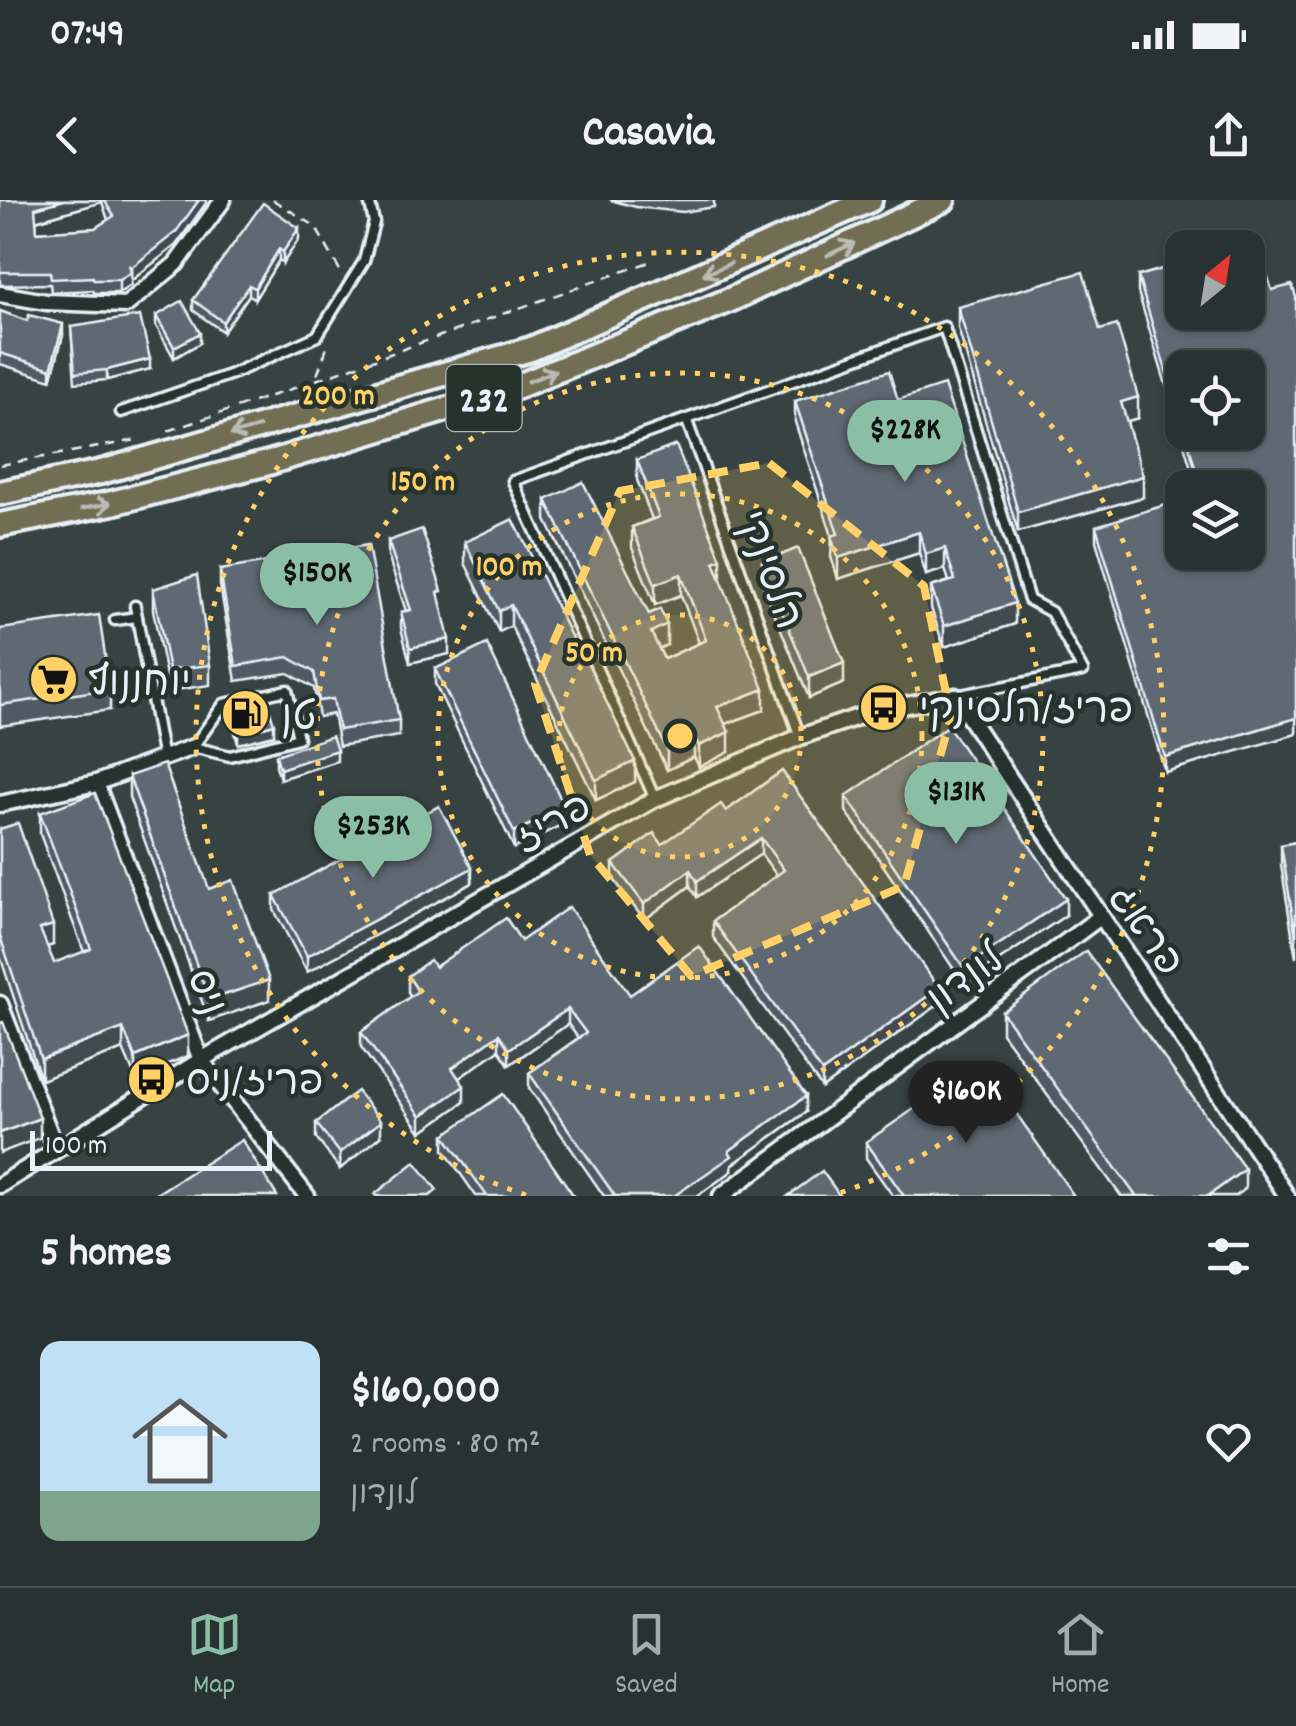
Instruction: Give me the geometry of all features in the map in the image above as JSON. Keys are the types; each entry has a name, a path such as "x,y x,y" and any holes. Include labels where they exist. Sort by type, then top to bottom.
{"main road":[{"name":"232","path":"0,493 101,472 531,349 870,200"},
{"name":"232","path":"0,525 112,503 268,464 504,392 730,300 943,200"}],"street":[{"path":"0,294 46,302 126,305 176,264 223,200"},
{"name":"פריז","path":"0,1184 200,1060 655,799 800,737 875,711 955,696"},
{"name":"פראג","path":"955,696 1287,1196"},
{"path":"0,804 96,783 194,747"},
{"name":"ניס","path":"96,783 200,1060 307,1196"},
{"name":"לונדון","path":"721,1196 1100,917"},
{"path":"0,1004 56,1148"}],"lane":[{"path":"121,412 232,374 317,336 364,261 374,222 368,200"},
{"path":"655,799 513,481 944,327 1028,600 1051,612 1083,672 955,696"},
{"name":"הלסינקי","path":"687,421 800,737"},
{"path":"135,606 163,759"},
{"path":"115,620 138,617"},
{"path":"286,690 298,738 230,756 194,747 224,704 286,690"}],"path":[{"path":"273,200 315,226 349,284"},
{"path":"166,432 655,260"},
{"path":"315,381 332,333"},
{"path":"0,464 147,438"}],"highlighted area":[{"path":"769,463 924,586 951,717 904,886 691,976 590,855 535,684 620,491"}],"building":[{"path":"0,200 64,200 35,208 37,232 95,228 114,216 105,200 199,200 176,232 131,268 129,265 131,272 119,280 94,280 51,279 50,272 0,272"},
{"path":"263,203 299,228 283,252 279,249 255,288 249,285 223,322 193,300"},
{"path":"1265,267 1272,290 1292,285 1296,297 1296,718 1165,757 1096,526 1165,505 1165,570 1265,570 1265,470 1196,470 1190,450 1265,450 1265,350 1165,350 1165,367 1138,276 1165,268 1165,330 1265,330"},
{"path":"1083,272 1100,330 1117,325 1138,397 1121,402 1143,476 1018,512 958,307"},
{"path":"182,301 200,333 174,347 156,316"},
{"path":"0,311 27,321 29,315 63,324 51,369 0,353"},
{"path":"140,316 150,359 75,373 71,327"},
{"path":"889,371 898,400 944,385 1015,603 944,626 931,587 955,580 945,548 926,554 919,532 838,558 831,536 838,534 795,401"},
{"path":"676,445 721,559 714,562 764,689 717,707 729,732 699,746 694,736 667,749 546,500 583,482 649,614 660,609 667,624 651,632 664,659 706,640 681,574 655,584 632,527 659,517 637,460"},
{"path":"513,519 635,761 596,780 511,605 499,611 465,542"},
{"path":"422,529 442,591 438,592 449,639 410,648 401,612 411,610 388,541"},
{"path":"368,545 399,720 339,730 333,699 319,701 314,672 288,657 236,666 220,570"},
{"path":"798,548 844,663 809,677 762,563"},
{"path":"197,575 210,665 169,670 153,589"},
{"name":"יוחננוף","path":"99,615 110,689 0,705 0,629"},
{"path":"487,644 565,808 514,832 435,669"},
{"path":"265,694 274,724 238,734 230,704"},
{"path":"948,726 1066,899 964,968 846,796"},
{"path":"332,736 337,750 280,769 276,755"},
{"path":"164,764 209,889 233,880 269,980 209,1000 129,776"},
{"path":"782,771 939,988 822,1072 713,921 784,870 761,838 697,881 690,870 644,904 613,863 654,833 662,844 721,804 726,811"},
{"path":"95,793 188,1035 135,1057 123,1028 41,1059 0,936 0,829 18,823 53,925 40,929 54,963 91,949 40,813"},
{"path":"439,806 472,868 307,956 274,895"},
{"path":"1296,842 1296,937 1281,845"},
{"path":"569,907 630,995 699,946 806,1096 729,1151 732,1156 674,1196 615,1196 529,1073 586,1033 568,1009 509,1049 499,1034 452,1068 464,1086 421,1116 361,1032 418,991 408,976 430,960 435,967 506,918 521,941"},
{"path":"1086,951 1245,1169 1208,1196 1136,1196 1002,1012"},
{"path":"3,1022 40,1118 0,1133 0,1023"},
{"path":"981,1063 1074,1196 904,1196 866,1142"},
{"path":"357,1091 381,1121 340,1153 316,1123"},
{"path":"503,1094 574,1196 487,1196 444,1135"},
{"path":"242,1140 277,1196 153,1196"},
{"path":"415,1162 437,1190 430,1196 376,1196 375,1194"},
{"path":"822,1171 840,1196 788,1196"}],"place":[{"name":"יוחננוף","path":"53,680"},
{"name":"פריז/הלסינקי","path":"884,707"},
{"name":"טן","path":"246,714"},
{"name":"פריז/ניס","path":"151,1079"}]}
